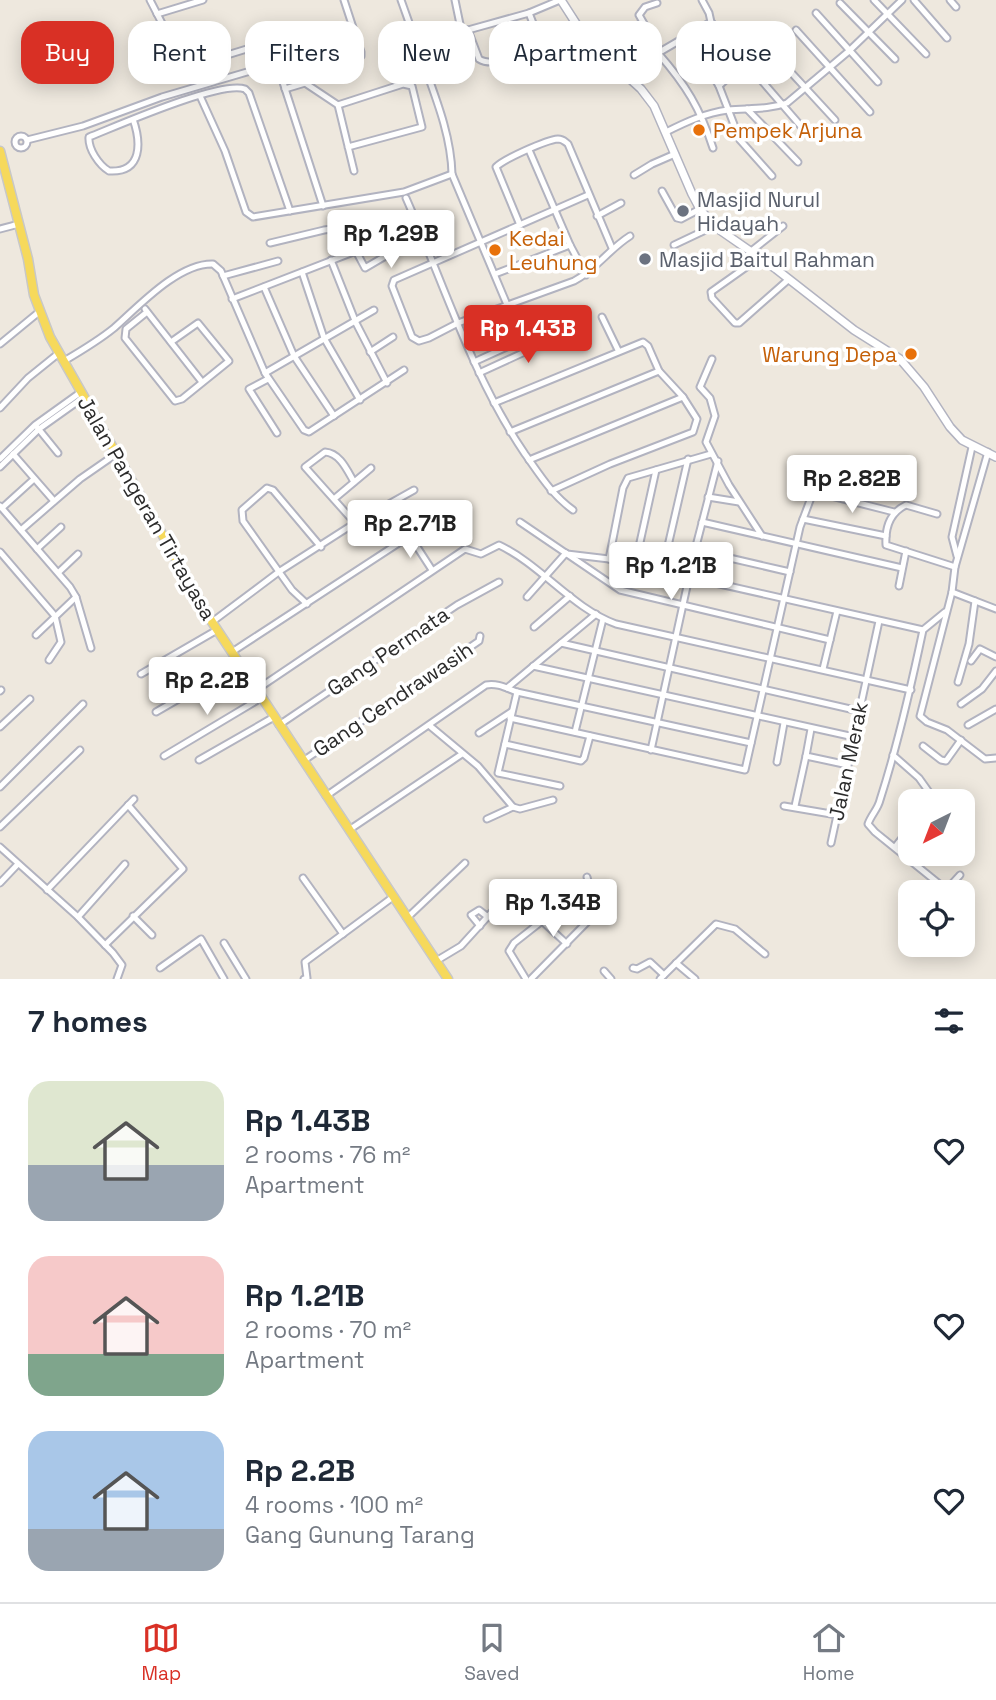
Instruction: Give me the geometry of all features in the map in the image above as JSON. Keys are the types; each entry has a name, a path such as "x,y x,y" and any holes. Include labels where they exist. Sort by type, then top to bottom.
{"main road":[{"name":"Jalan Pangeran Tirtayasa","path":"0,149 39,312 62,357 214,626 448,979"}],"street":[{"path":"150,0 185,68 245,50"},
{"path":"158,13 203,0"},
{"path":"344,0 351,21"},
{"path":"401,0 408,21"},
{"path":"455,0 462,21"},
{"path":"475,26 529,13 560,0 574,21"},
{"path":"702,0 709,11 711,21"},
{"path":"874,0 926,54"},
{"path":"666,132 702,115 782,104 849,51 902,0"},
{"path":"914,0 947,38"},
{"path":"950,0 956,7"},
{"path":"642,21 640,12 657,3"},
{"path":"840,4 895,59"},
{"path":"529,13 532,21"},
{"path":"816,13 878,82"},
{"path":"796,30 870,112"},
{"path":"676,42 658,54 676,76"},
{"path":"475,52 482,62 489,62"},
{"path":"0,149 14,143 18,148 23,148 27,145 27,140 83,126 162,97 271,65 279,70 323,206"},
{"path":"796,79 835,120"},
{"path":"338,105 403,83 408,84 414,92 422,127 348,147"},
{"path":"285,89 302,84"},
{"path":"306,84 338,105 354,171"},
{"path":"430,84 452,156 452,174 508,307"},
{"path":"635,84 653,106 700,209 713,226 789,279 854,330 900,359 962,440 972,447 993,453 955,567 952,592 920,716 927,722 942,727 985,759 996,758"},
{"path":"683,84 702,115 713,148"},
{"path":"764,84 806,132"},
{"path":"719,86 740,140 772,176"},
{"path":"133,119 140,138 135,160 126,169 109,171 97,159 88,139 133,119 200,96 239,87 249,93 290,211"},
{"path":"200,96 225,151 246,212 259,218 404,192 452,174"},
{"path":"747,110 798,162"},
{"path":"520,225 496,167 501,162 557,139 565,141 612,248"},
{"path":"529,150 570,245 586,275"},
{"path":"634,175 675,154"},
{"path":"662,191 677,218 681,219 700,209"},
{"path":"588,195 394,280 392,286 412,337 415,340 429,338 458,323 508,307 586,275 612,248 630,236"},
{"path":"406,198 474,362 494,403 510,432 551,491 573,510"},
{"path":"597,215 621,203"},
{"path":"270,243 324,230 384,223 391,229 396,244 389,256 365,268 356,251 353,227"},
{"path":"0,229 19,225"},
{"path":"674,245 713,226"},
{"path":"750,253 783,226"},
{"path":"495,274 570,245"},
{"path":"232,299 356,251"},
{"path":"759,258 710,294 737,324 789,279"},
{"path":"331,260 356,323 387,383"},
{"path":"223,276 278,261"},
{"path":"0,408 28,378 62,357 94,343 172,279 194,267 212,264 219,267 267,376 304,430 309,432 404,370"},
{"path":"302,272 324,338 360,400"},
{"path":"264,287 294,356 334,416"},
{"path":"141,304 202,382"},
{"path":"277,433 249,389 294,356 356,323 374,310"},
{"path":"0,344 39,312"},
{"path":"147,312 126,329 125,338 172,399 178,401 229,361 201,324 195,323 171,342"},
{"path":"603,317 618,350"},
{"path":"474,362 546,329"},
{"path":"479,373 566,333"},
{"path":"370,352 393,337"},
{"path":"494,403 643,342 648,346 659,370 683,397 697,419 693,432 610,464 551,491"},
{"path":"712,359 700,387 710,398 715,416 706,442 739,502 762,536"},
{"path":"510,432 659,370"},
{"path":"0,467 37,427 83,395"},
{"path":"529,460 683,397"},
{"path":"37,427 58,453"},
{"path":"958,558 952,537 972,447"},
{"path":"0,460 12,452"},
{"path":"12,452 54,501"},
{"path":"354,482 341,461 332,453 325,452 305,467 355,523"},
{"path":"21,530 80,479 116,454"},
{"path":"608,559 624,483 632,477 711,454"},
{"path":"662,572 688,459"},
{"path":"651,750 695,550 718,461"},
{"path":"334,499 371,468"},
{"path":"635,565 656,470"},
{"path":"0,520 3,509 34,479"},
{"path":"307,604 292,590 241,518 242,510 267,488 273,490 321,547"},
{"path":"141,674 214,626 280,572 355,523 414,490"},
{"path":"479,733 511,715 744,771 796,546 803,519 815,493 894,512"},
{"path":"708,498 739,502"},
{"path":"937,514 906,505 894,512 887,525 887,546 955,567"},
{"path":"3,509 59,572 76,597 91,648"},
{"path":"803,519 886,536"},
{"path":"231,652 434,520"},
{"path":"520,522 620,590 830,640"},
{"path":"702,523 902,568"},
{"path":"37,549 61,527"},
{"path":"410,536 432,570"},
{"path":"256,690 465,549 481,554 496,545 501,545 603,619 675,638 911,690"},
{"path":"695,550 790,572"},
{"path":"899,586 906,551"},
{"path":"0,552 55,616 61,642 49,660"},
{"path":"59,572 78,554"},
{"path":"566,554 608,559 923,630"},
{"path":"527,597 566,554"},
{"name":"Gang Permata","path":"279,725 457,605 499,582"},
{"path":"952,592 996,610"},
{"path":"534,627 570,596"},
{"path":"36,635 76,597"},
{"path":"958,682 969,643 975,601"},
{"path":"823,669 837,611"},
{"path":"946,612 923,630 911,690 879,804 868,824 943,887 949,887 960,875"},
{"path":"508,688 596,614"},
{"path":"575,732 603,619"},
{"name":"Jalan Merak","path":"831,843 879,621"},
{"name":"Gang Cendrawasih","path":"303,761 479,641 480,636"},
{"path":"561,643 859,711"},
{"path":"971,661 980,649 996,657"},
{"path":"156,712 239,664"},
{"path":"534,666 854,737"},
{"path":"961,704 982,689 996,671"},
{"path":"326,796 486,685 498,684 517,692 751,743"},
{"path":"517,692 498,773 560,786"},
{"path":"164,756 261,698"},
{"path":"0,727 30,699"},
{"path":"0,787 83,704"},
{"path":"968,725 996,709"},
{"path":"199,760 274,717"},
{"path":"777,762 785,723"},
{"path":"430,726 478,766 513,807 520,809 553,800"},
{"path":"794,806 811,729"},
{"path":"505,744 581,761 590,736"},
{"path":"923,746 946,761 961,740"},
{"path":"0,827 80,750"},
{"path":"349,831 462,754"},
{"path":"892,755 919,778 927,789"},
{"path":"806,756 848,765"},
{"path":"47,890 134,799"},
{"path":"105,945 183,869 128,805"},
{"path":"784,806 837,815"},
{"path":"487,819 513,807"},
{"path":"895,847 898,843"},
{"path":"0,847 105,945 122,965 117,979"},
{"path":"407,918 464,863"},
{"path":"0,883 18,864"},
{"path":"78,917 125,864"},
{"path":"567,944 542,921 514,943 509,951 528,979 567,944 593,916 593,901 587,877"},
{"path":"303,878 343,934"},
{"path":"304,979 307,978 305,962 393,897"},
{"path":"436,961 461,946 501,902"},
{"path":"480,926 471,915 479,910 488,917"},
{"path":"133,916 152,935"},
{"path":"633,968 637,969 650,962 662,977 716,924 734,929 765,954"},
{"path":"160,968 201,939 224,979"},
{"path":"224,943 246,979"},
{"path":"676,963 695,979"},
{"path":"604,971 611,979"}],"place":[{"name":"Pempek Arjuna","path":"699,130"},
{"name":"Masjid Nurul Hidayah","path":"683,211"},
{"name":"Kedai Leuhung","path":"495,250"},
{"name":"Masjid Baitul Rahman","path":"645,259"},
{"name":"Warung Depa","path":"911,354"}]}
